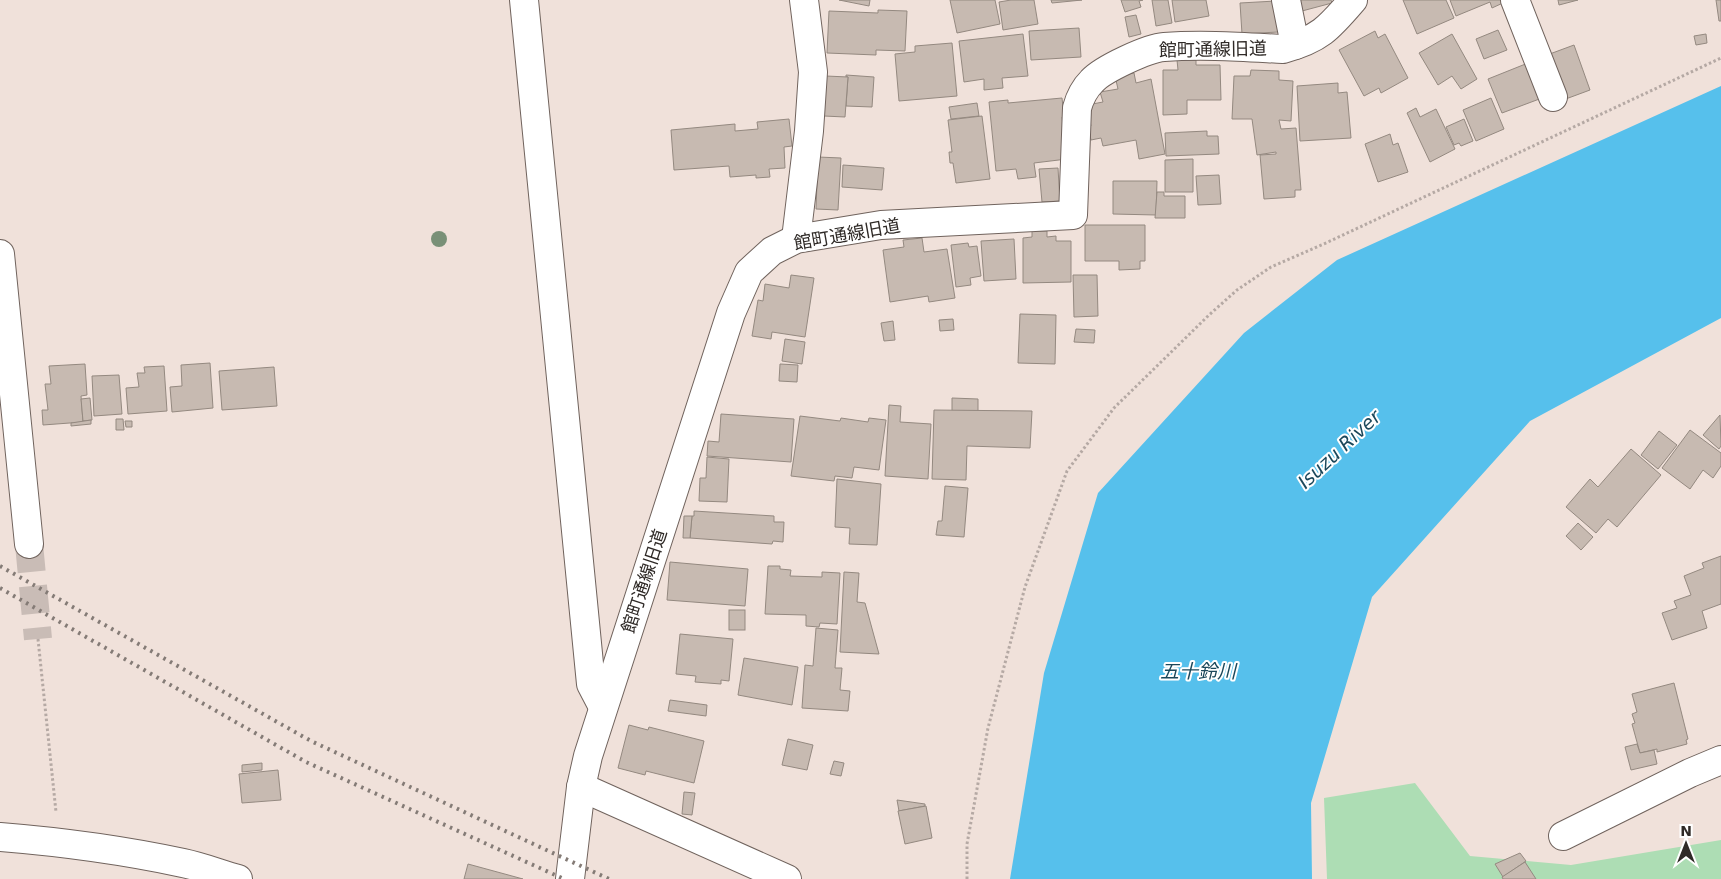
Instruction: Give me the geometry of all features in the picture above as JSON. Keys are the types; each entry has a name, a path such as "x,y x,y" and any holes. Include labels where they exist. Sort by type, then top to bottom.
{"street":[{"path":"524,0 591,684 603,707"},
{"path":"796,239 809,131 813,72 804,0"},
{"path":"1286,0 1295,46"},
{"name":"館町通線旧道","path":"570,879 581,787 588,756 731,313 749,272 772,251 796,239 881,225 1073,215 1078,108 1080,97 1092,80 1124,61 1162,46 1283,49 1295,46 1317,36 1332,24 1354,0"},
{"path":"1515,0 1553,97"},
{"path":"0,254 28,544"},
{"path":"1563,836 1690,773 1721,760"},
{"path":"581,787 788,879"},
{"path":"0,838 59,842 184,864 238,879"}],"path":[{"path":"967,879 967,844 988,728 1025,587 1067,471 1114,408 1209,315 1237,290 1271,267 1721,58"},
{"path":"38,639 59,842"}],"green space":[{"path":"1415,783 1470,856 1571,865 1721,840 1721,879 1327,879 1324,798"}],"water":[{"name":"五十鈴川","path":"1721,86 1721,318 1530,421 1372,597 1311,803 1312,879 1010,879 1044,673 1098,493 1244,333 1337,260"}],"building":[{"path":"839,0 870,0 869,6"},
{"path":"950,0 995,0 1000,24 957,33"},
{"path":"1034,0 1038,24 1003,30 999,2"},
{"path":"1051,0 1082,0 1052,3"},
{"path":"1121,0 1143,0 1139,1 1141,7 1125,12"},
{"path":"1152,0 1168,0 1172,23 1156,26"},
{"path":"1172,0 1206,0 1209,16 1175,22"},
{"path":"1299,0 1331,0 1332,3 1302,11"},
{"path":"1403,0 1446,0 1454,18 1417,34"},
{"path":"1450,0 1504,0 1505,2 1492,8 1490,2 1456,16"},
{"path":"1558,0 1578,0 1559,5"},
{"path":"1716,0 1721,0 1721,21 1719,21"},
{"path":"1276,1 1278,32 1242,34 1240,3"},
{"path":"878,10 907,11 905,51 876,50 876,55 827,53 829,11 878,13"},
{"path":"1136,15 1141,34 1129,37 1125,17"},
{"path":"1079,28 1081,57 1031,60 1029,31"},
{"path":"1498,30 1507,50 1484,59 1476,39"},
{"path":"1375,31 1378,38 1385,34 1408,78 1381,93 1379,88 1364,96 1339,50"},
{"path":"1023,34 1028,76 1002,78 1003,88 984,90 984,79 964,82 959,41"},
{"path":"1452,34 1477,79 1461,89 1452,76 1438,85 1419,53"},
{"path":"1706,34 1707,43 1696,45 1694,36"},
{"path":"952,43 957,96 899,101 895,54 915,52 915,46"},
{"path":"1574,45 1590,90 1563,100 1547,55"},
{"path":"1177,60 1196,60 1196,65 1220,65 1221,100 1187,100 1187,114 1163,115 1163,70 1178,70"},
{"path":"1528,63 1542,98 1502,113 1488,79"},
{"path":"1251,70 1279,71 1279,80 1293,81 1291,121 1279,120 1281,129 1296,128 1301,190 1295,190 1295,197 1264,199 1260,155 1276,154 1276,152 1257,155 1252,119 1232,119 1234,76 1250,76"},
{"path":"1134,73 1136,83 1151,79 1165,154 1139,159 1136,140 1103,146 1101,138 1091,140 1088,126 1091,126 1087,105 1103,102 1100,92 1118,89 1115,76"},
{"path":"846,75 874,77 872,107 846,106 848,77"},
{"path":"826,76 848,77 845,117 824,116"},
{"path":"1338,83 1338,93 1347,92 1351,138 1300,141 1297,86"},
{"path":"1062,98 1064,117 1062,117 1067,159 1034,163 1036,177 1018,179 1016,169 996,171 989,102 1008,100 1008,103"},
{"path":"1491,98 1504,129 1476,141 1463,110"},
{"path":"977,103 979,116 951,119 949,107"},
{"path":"1416,108 1420,117 1436,109 1455,149 1430,162 1407,113"},
{"path":"982,116 990,179 956,183 953,163 950,163 949,152 952,152 948,120"},
{"path":"789,119 792,146 784,147 785,168 769,169 770,177 756,178 756,175 730,177 729,166 674,170 671,130 735,124 735,131 758,129 757,122"},
{"path":"1464,119 1473,141 1461,146 1459,143 1454,145 1446,127"},
{"path":"1207,131 1207,136 1218,136 1219,154 1166,156 1165,133"},
{"path":"1390,134 1393,145 1398,143 1408,172 1378,182 1365,144"},
{"path":"818,157 841,158 838,210 816,209"},
{"path":"1193,159 1193,192 1165,192 1165,160"},
{"path":"843,165 884,168 882,190 842,187"},
{"path":"1058,168 1060,201 1042,202 1039,169"},
{"path":"1219,175 1221,204 1198,205 1196,176"},
{"path":"1113,181 1157,181 1156,215 1113,214"},
{"path":"1157,192 1164,192 1164,196 1185,196 1185,218 1155,218"},
{"path":"1085,225 1145,225 1145,261 1140,261 1140,269 1119,270 1119,261 1085,261"},
{"path":"1032,231 1047,231 1047,237 1056,236 1056,241 1071,241 1071,282 1023,283 1023,238 1032,237"},
{"path":"922,238 924,252 947,249 955,298 929,302 928,296 890,302 883,250 904,247 903,240"},
{"path":"1014,239 1016,279 984,281 981,241"},
{"path":"968,243 969,247 977,246 981,276 970,278 971,285 956,287 951,245"},
{"path":"791,275 814,278 805,337 772,332 771,339 752,336 758,300 763,301 765,284 789,288"},
{"path":"1073,275 1097,275 1098,316 1074,317"},
{"path":"1020,314 1056,315 1055,364 1018,363"},
{"path":"953,319 954,330 940,331 939,320"},
{"path":"893,321 895,340 884,341 881,323"},
{"path":"1076,329 1095,330 1094,343 1074,342"},
{"path":"785,339 805,342 802,364 782,361"},
{"path":"210,363 213,408 172,412 170,387 182,386 181,365"},
{"path":"85,364 87,395 81,396 83,422 43,425 42,410 48,410 45,384 51,384 49,366"},
{"path":"780,364 798,365 797,382 779,381"},
{"path":"164,366 167,411 128,414 126,388 139,387 137,373 145,373 144,367"},
{"path":"274,367 277,406 222,410 219,371"},
{"path":"119,375 122,414 94,416 92,376"},
{"path":"90,398 92,420 83,421 81,399"},
{"path":"952,398 978,399 978,411 952,411"},
{"path":"889,405 901,406 900,422 931,424 928,479 885,476"},
{"path":"934,410 1032,411 1030,448 967,446 966,480 932,479"},
{"path":"721,414 794,419 791,462 707,456 708,441 719,442"},
{"path":"1720,415 1721,446 1719,449 1703,435"},
{"path":"800,416 840,421 841,418 868,422 869,418 886,420 879,470 854,467 852,478 835,476 834,481 791,476"},
{"path":"116,419 123,419 124,430 116,430"},
{"path":"91,420 91,424 71,426 71,423"},
{"path":"125,421 132,421 132,427 126,427"},
{"path":"1690,430 1721,453 1721,466 1713,478 1703,470 1690,489 1662,468"},
{"path":"1659,431 1677,445 1658,469 1641,455"},
{"path":"1631,449 1661,475 1617,527 1608,519 1596,533 1566,507 1590,479 1598,487"},
{"path":"707,457 729,459 727,502 699,501 700,478 706,478"},
{"path":"837,479 881,484 877,545 849,544 850,528 835,527"},
{"path":"945,486 968,488 964,537 936,535 938,521 942,521"},
{"path":"694,511 774,516 774,522 784,522 783,542 773,541 772,544 690,538"},
{"path":"684,516 692,516 690,538 683,538"},
{"path":"1578,523 1593,537 1581,550 1566,536"},
{"path":"1721,556 1721,604 1702,611 1707,628 1672,640 1662,613 1677,608 1674,601 1691,595 1684,576 1704,568 1702,563"},
{"path":"670,562 748,569 745,606 667,600"},
{"path":"768,566 780,566 780,569 791,570 790,576 822,577 822,572 840,573 837,624 820,623 819,627 806,626 806,615 765,614"},
{"path":"844,572 859,573 857,602 865,603 879,654 840,652"},
{"path":"729,610 745,610 745,630 729,630"},
{"path":"816,628 838,630 835,668 842,668 840,690 850,691 848,711 802,708 805,665 813,666"},
{"path":"680,634 733,639 729,681 721,680 721,684 695,682 696,676 676,674"},
{"path":"744,658 798,667 792,705 738,695"},
{"path":"1674,683 1688,739 1686,740 1687,744 1657,752 1657,749 1640,753 1632,724 1635,723 1632,714 1637,712 1632,694"},
{"path":"670,700 707,705 706,716 668,711"},
{"path":"629,725 648,730 649,727 704,741 694,783 646,771 645,775 618,768"},
{"path":"788,739 813,745 807,770 782,765"},
{"path":"1637,744 1640,753 1654,750 1657,764 1631,770 1625,747"},
{"path":"834,761 844,763 841,776 830,774"},
{"path":"262,763 262,770 242,772 242,765"},
{"path":"278,770 281,800 242,803 239,774"},
{"path":"684,792 695,793 692,815 682,814"},
{"path":"897,800 925,804 925,806 899,811"},
{"path":"926,806 932,838 905,844 898,811"},
{"path":"1520,853 1526,861 1503,877 1495,864"},
{"path":"1525,862 1536,879 1503,879 1502,877"},
{"path":"468,864 523,879 464,879"}],"tunnel":[{"path":"29,544 38,639"}],"railway":[{"path":"0,566 311,741 609,879"},
{"path":"0,588 306,762 564,879"}],"water label":[{"name":"Isuzu River","path":"1339,449"}]}
